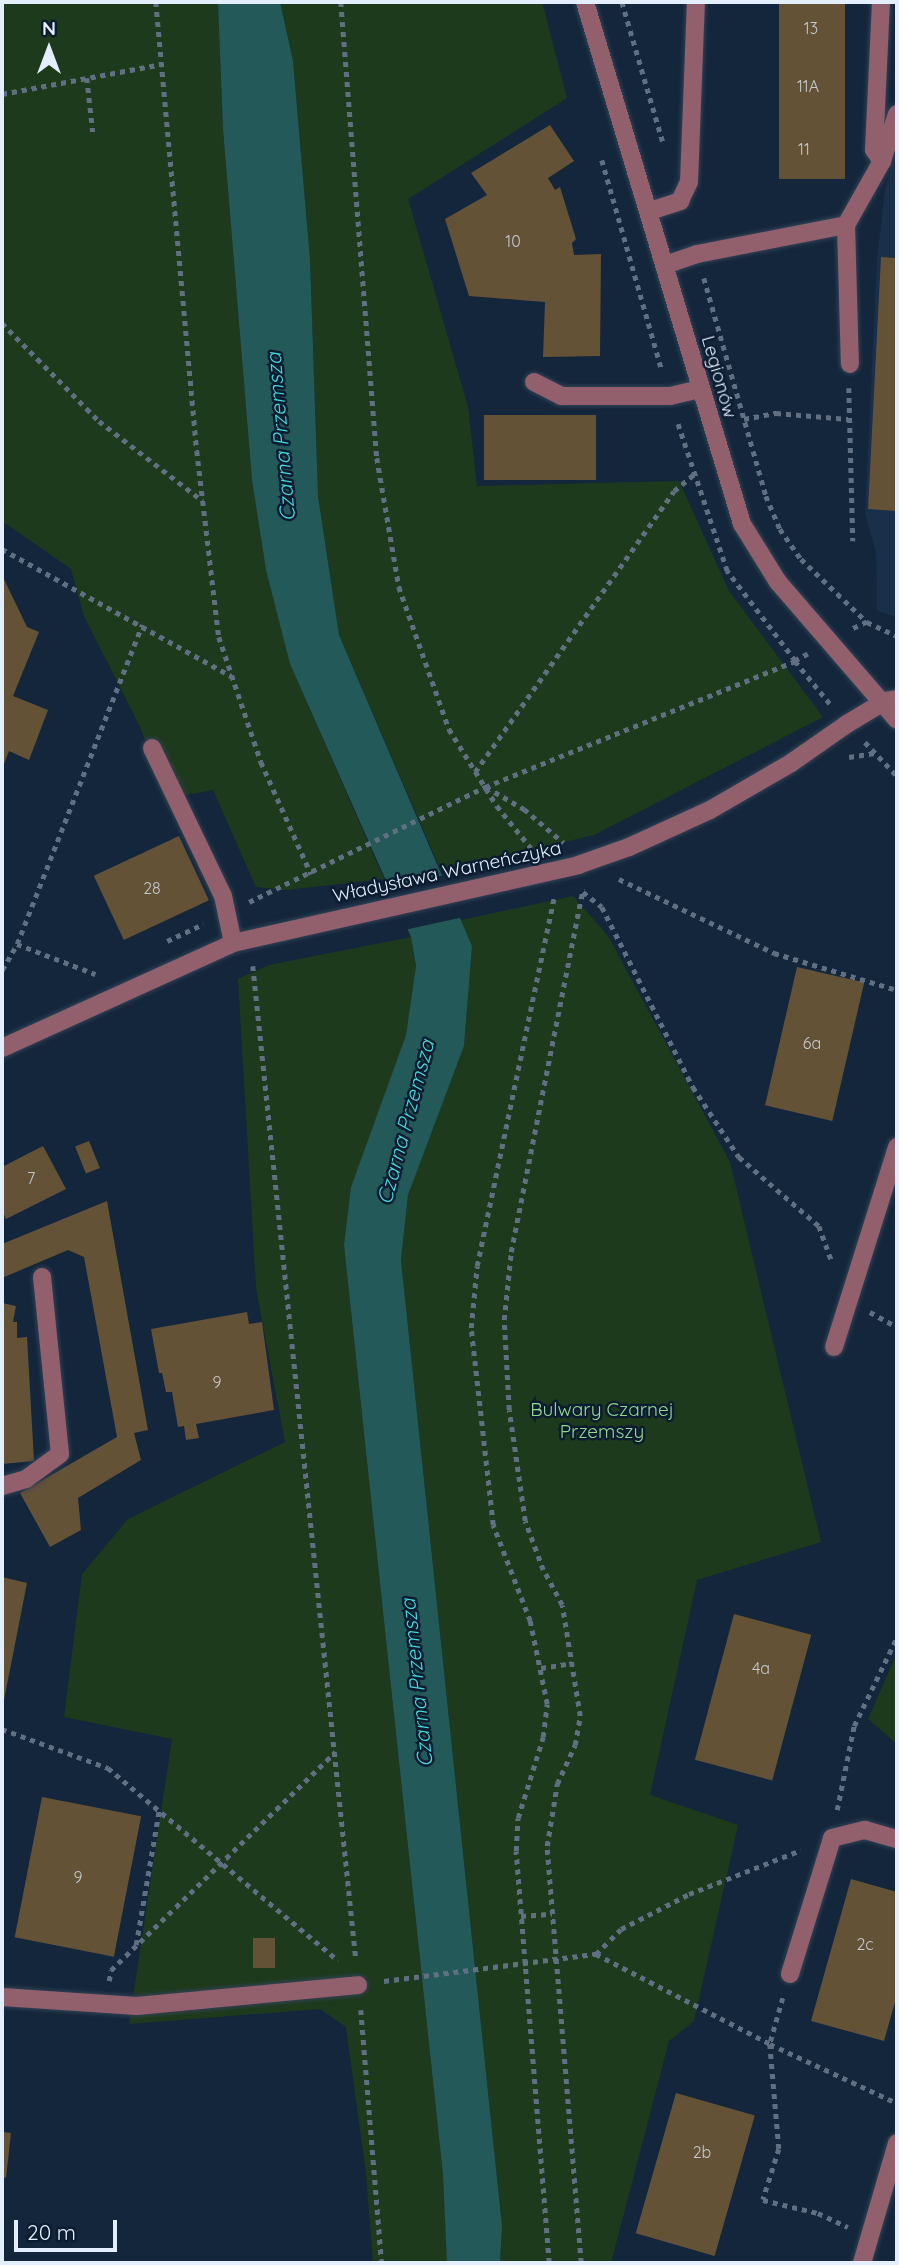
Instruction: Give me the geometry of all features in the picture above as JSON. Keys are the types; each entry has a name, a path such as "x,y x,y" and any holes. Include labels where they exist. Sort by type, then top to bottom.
{"street":[{"name":"Legionów","path":"585,2 742,524 778,582 891,700 897,720"},
{"path":"649,211 680,201 689,182 696,2"},
{"path":"881,2 874,150 882,162"},
{"path":"850,364 846,225 882,162 897,114"},
{"path":"665,265 697,254 846,225"},
{"path":"534,382 561,396 670,396 701,389"},
{"name":"Władysława Warneńczyka","path":"2,1048 233,943 283,929 525,877 629,847 710,810 791,763 846,724 891,700"},
{"path":"152,748 228,912 233,943"},
{"path":"834,1347 897,1147"},
{"path":"2,1486 26,1479 60,1454 42,1277"},
{"path":"790,1973 832,1838 865,1830 897,1839"},
{"path":"2,1997 106,2006 358,1985"},
{"path":"862,2263 897,2143"}],"path":[{"path":"156,2 203,500 219,637 261,762 311,874"},
{"path":"341,2 383,501 399,587 418,650 443,716 485,787 534,851"},
{"path":"622,2 665,148"},
{"path":"2,94 162,64"},
{"path":"87,78 93,132"},
{"path":"697,254 744,419 780,529 801,559 867,622 897,636"},
{"path":"2,323 99,421 203,500"},
{"path":"850,364 848,419 853,541"},
{"path":"744,419 776,413 848,419"},
{"path":"475,772 674,491 692,475"},
{"path":"2,550 232,677"},
{"path":"228,912 453,806 485,787 795,662 867,622"},
{"path":"2,970 18,944 142,625"},
{"path":"795,662 846,724 897,776"},
{"path":"485,787 524,808 575,851"},
{"path":"614,877 774,953 897,990"},
{"path":"581,880 583,892 510,1252 504,1320 509,1409 525,1521 543,1570 562,1605 579,1728 558,1784 549,1825 555,1960 581,2263"},
{"path":"550,2263 516,1836 526,1783 545,1728 541,1668 530,1621 493,1525 471,1328 477,1266 556,892"},
{"path":"583,892 602,907 693,1087 738,1157 819,1226 847,1299 897,1327"},
{"path":"18,944 95,974"},
{"path":"253,961 336,1752 383,2263"},
{"path":"596,1954 621,1929 689,1894 832,1838 854,1726 897,1637"},
{"path":"541,1668 572,1663"},
{"path":"2,1729 108,1768 224,1862 338,1960 358,1985"},
{"path":"106,2006 111,1970 336,1752"},
{"path":"136,1947 159,1811"},
{"path":"521,1916 552,1914"},
{"path":"377,1982 596,1954 770,2045 897,2103"},
{"path":"790,1973 770,2045 779,2149 763,2200 818,2213 869,2238"}],"shaded area":[{"path":"897,149 897,617 877,611 876,552 865,513 877,259 885,189"}],"green space":[{"path":"2,2 218,2 223,129 252,480 266,570 290,664 384,879 285,890 256,887 213,790 169,798 140,727 84,616 71,569 2,521"},
{"path":"280,2 542,2 567,98 408,199 468,407 477,486 679,481 729,591 823,717 594,835 441,871 339,635 318,496 310,259 293,61"},
{"name":"Bulwary Czarnej Przemszy","path":"573,896 608,936 730,1162 821,1542 697,1580 650,1795 738,1825 694,2021 669,2041 611,2263 500,2263 502,2226 401,1260 408,1195 464,1046 472,946 461,920"},
{"path":"411,937 416,966 406,1035 351,1187 344,1245 443,2175 447,2263 373,2263 366,2174 346,2027 320,2009 129,2024 172,1739 64,1717 82,1574 128,1519 285,1442 256,1288 238,979 269,965"},
{"path":"897,1653 897,1744 868,1719"}],"water":[{"name":"Czarna Przemsza","path":"218,2 280,2 293,61 310,259 318,496 339,635 472,946 464,1046 408,1195 401,1260 502,2226 500,2263 447,2263 443,2175 344,1245 351,1187 406,1035 416,966 411,937 290,664 266,570 252,480 223,129"}],"pier":[{"path":"446,875 464,917 404,930 384,887"}],"building":[{"path":"779,2 845,2 845,179 779,179"},
{"path":"550,125 574,161 548,178 555,190 560,187 576,239 572,243 574,255 601,254 600,356 543,357 545,302 469,296 445,219 487,195 471,173"},
{"path":"881,257 897,258 897,511 868,509"},
{"path":"484,415 596,415 596,480 484,480"},
{"path":"2,575 27,627 39,632 13,696 48,710 29,760 9,751 2,769"},
{"path":"179,836 209,900 124,940 94,876"},
{"path":"797,967 864,983 832,1121 765,1105"},
{"path":"89,1141 100,1168 86,1174 75,1147"},
{"path":"43,1146 66,1189 6,1219 2,1210 2,1167"},
{"path":"107,1201 148,1430 134,1433 141,1460 78,1498 81,1530 50,1547 20,1493 117,1437 84,1257 68,1250 2,1278 2,1244"},
{"path":"2,1303 16,1306 13,1322 17,1322 17,1338 27,1337 34,1461 2,1464"},
{"path":"247,1312 249,1324 262,1322 274,1410 196,1424 199,1438 186,1440 184,1426 178,1427 172,1392 166,1392 162,1373 159,1373 151,1329"},
{"path":"2,1577 27,1583 3,1705 2,1705"},
{"path":"734,1614 811,1635 772,1781 695,1760"},
{"path":"42,1797 141,1816 114,1957 15,1937"},
{"path":"851,1879 897,1892 897,1995 884,2041 811,2021"},
{"path":"253,1938 275,1938 275,1968 253,1968"},
{"path":"676,2093 755,2116 715,2256 636,2233"},
{"path":"2,2132 11,2133 6,2178 2,2177"}]}
